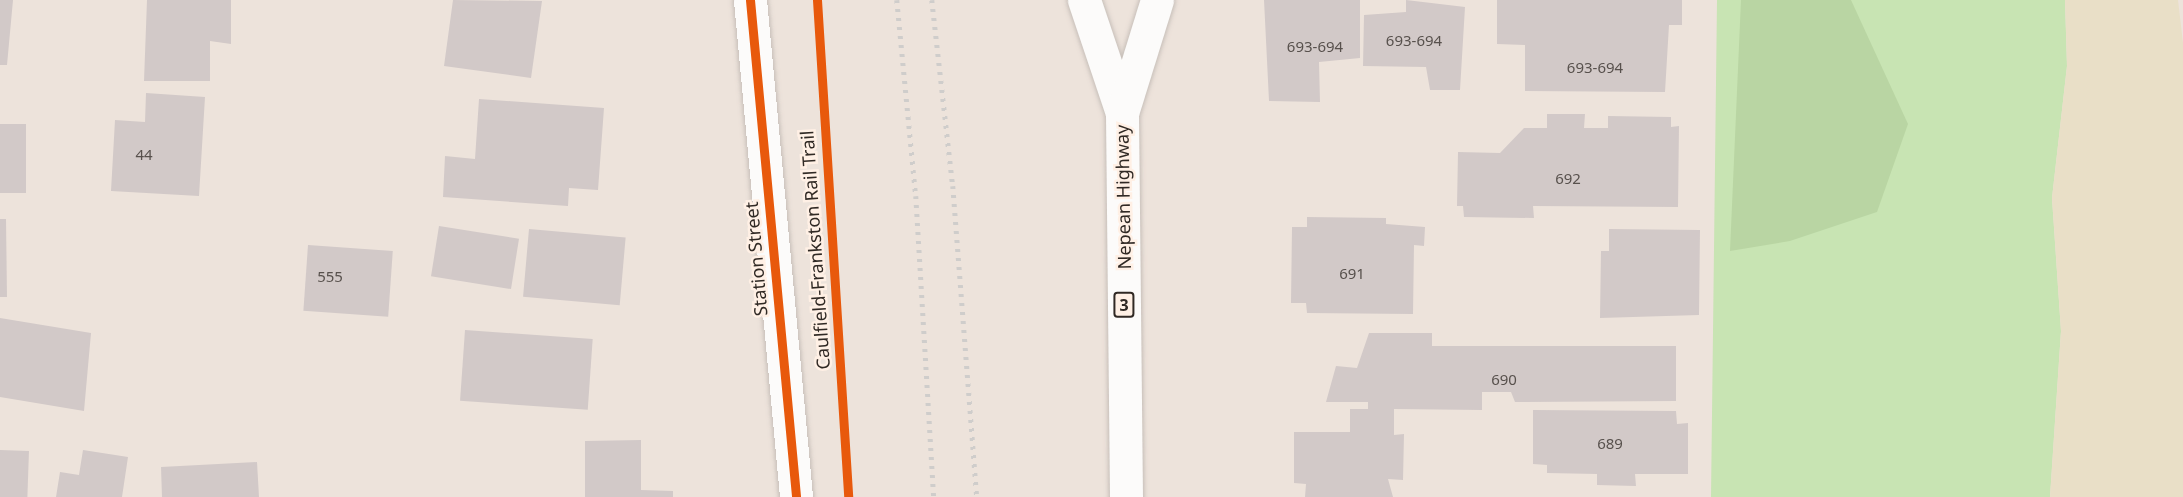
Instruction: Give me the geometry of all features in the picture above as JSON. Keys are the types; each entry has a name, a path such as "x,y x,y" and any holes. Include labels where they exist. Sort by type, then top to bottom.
{"main road":[{"name":"Nepean Highway","path":"1084,0 1122,113"},
{"name":"Nepean Highway","path":"1126,497 1122,113 1157,0"},
{"name":"Station Street","path":"752,6 796,497"}],"green space":[{"path":"1717,0 2065,0 2067,66 2052,198 2061,331 2050,497 1711,497"},
{"path":"1741,0 1851,0 1908,124 1877,212 1790,241 1730,251"}],"sand":[{"path":"2065,0 2178,0 2183,43 2183,497 2050,497 2061,331 2052,198 2067,66"}],"building":[{"path":"0,0 13,0 7,65 0,65"},
{"path":"147,0 231,0 231,44 210,41 210,81 144,81"},
{"path":"453,0 542,1 531,78 444,66"},
{"path":"1264,0 1360,0 1360,58 1319,62 1320,102 1269,101"},
{"path":"1406,0 1465,7 1460,90 1430,90 1426,67 1363,66 1364,15 1406,12"},
{"path":"1497,0 1682,0 1682,25 1669,25 1665,92 1525,91 1525,45 1497,44"},
{"path":"146,93 205,97 199,196 111,191 115,120 145,122"},
{"path":"479,99 604,108 598,190 569,188 568,206 443,197 445,156 475,159"},
{"path":"1547,114 1585,114 1584,128 1608,128 1608,116 1671,117 1671,127 1679,126 1678,207 1533,206 1534,218 1464,217 1463,206 1457,206 1458,152 1500,153 1524,128 1547,128"},
{"path":"0,124 26,124 26,193 0,193"},
{"path":"1307,217 1386,218 1386,224 1425,227 1424,246 1414,245 1413,314 1307,313 1306,303 1291,303 1292,227 1307,227"},
{"path":"0,219 6,219 7,297 0,297"},
{"path":"439,226 519,239 511,289 431,276"},
{"path":"529,229 626,237 620,305 523,297"},
{"path":"1609,229 1700,230 1699,315 1600,318 1601,251 1609,251"},
{"path":"308,245 393,251 388,317 303,311"},
{"path":"0,318 91,333 84,411 0,397"},
{"path":"465,330 593,339 588,410 460,401"},
{"path":"1369,333 1432,333 1432,346 1676,346 1676,401 1515,402 1511,392 1482,392 1482,410 1394,409 1394,435 1404,434 1403,480 1388,479 1393,497 1305,497 1306,484 1294,483 1294,432 1350,432 1350,409 1368,409 1368,402 1326,402 1336,366 1357,368"},
{"path":"1533,410 1676,411 1677,424 1688,423 1688,474 1635,474 1636,486 1597,485 1597,474 1547,473 1547,465 1533,464"},
{"path":"641,440 641,490 673,491 673,497 585,497 585,441"},
{"path":"0,450 29,451 27,497 0,497"},
{"path":"83,450 128,457 122,497 56,497 60,472 79,475"},
{"path":"257,462 259,497 162,497 161,467"}],"railway":[{"path":"897,0 916,196 934,497"},
{"path":"932,0 953,186 977,497"}],"cycle path":[{"path":"750,0 796,497"},
{"name":"Caulfield-Frankston Rail Trail","path":"817,0 848,497"}]}
